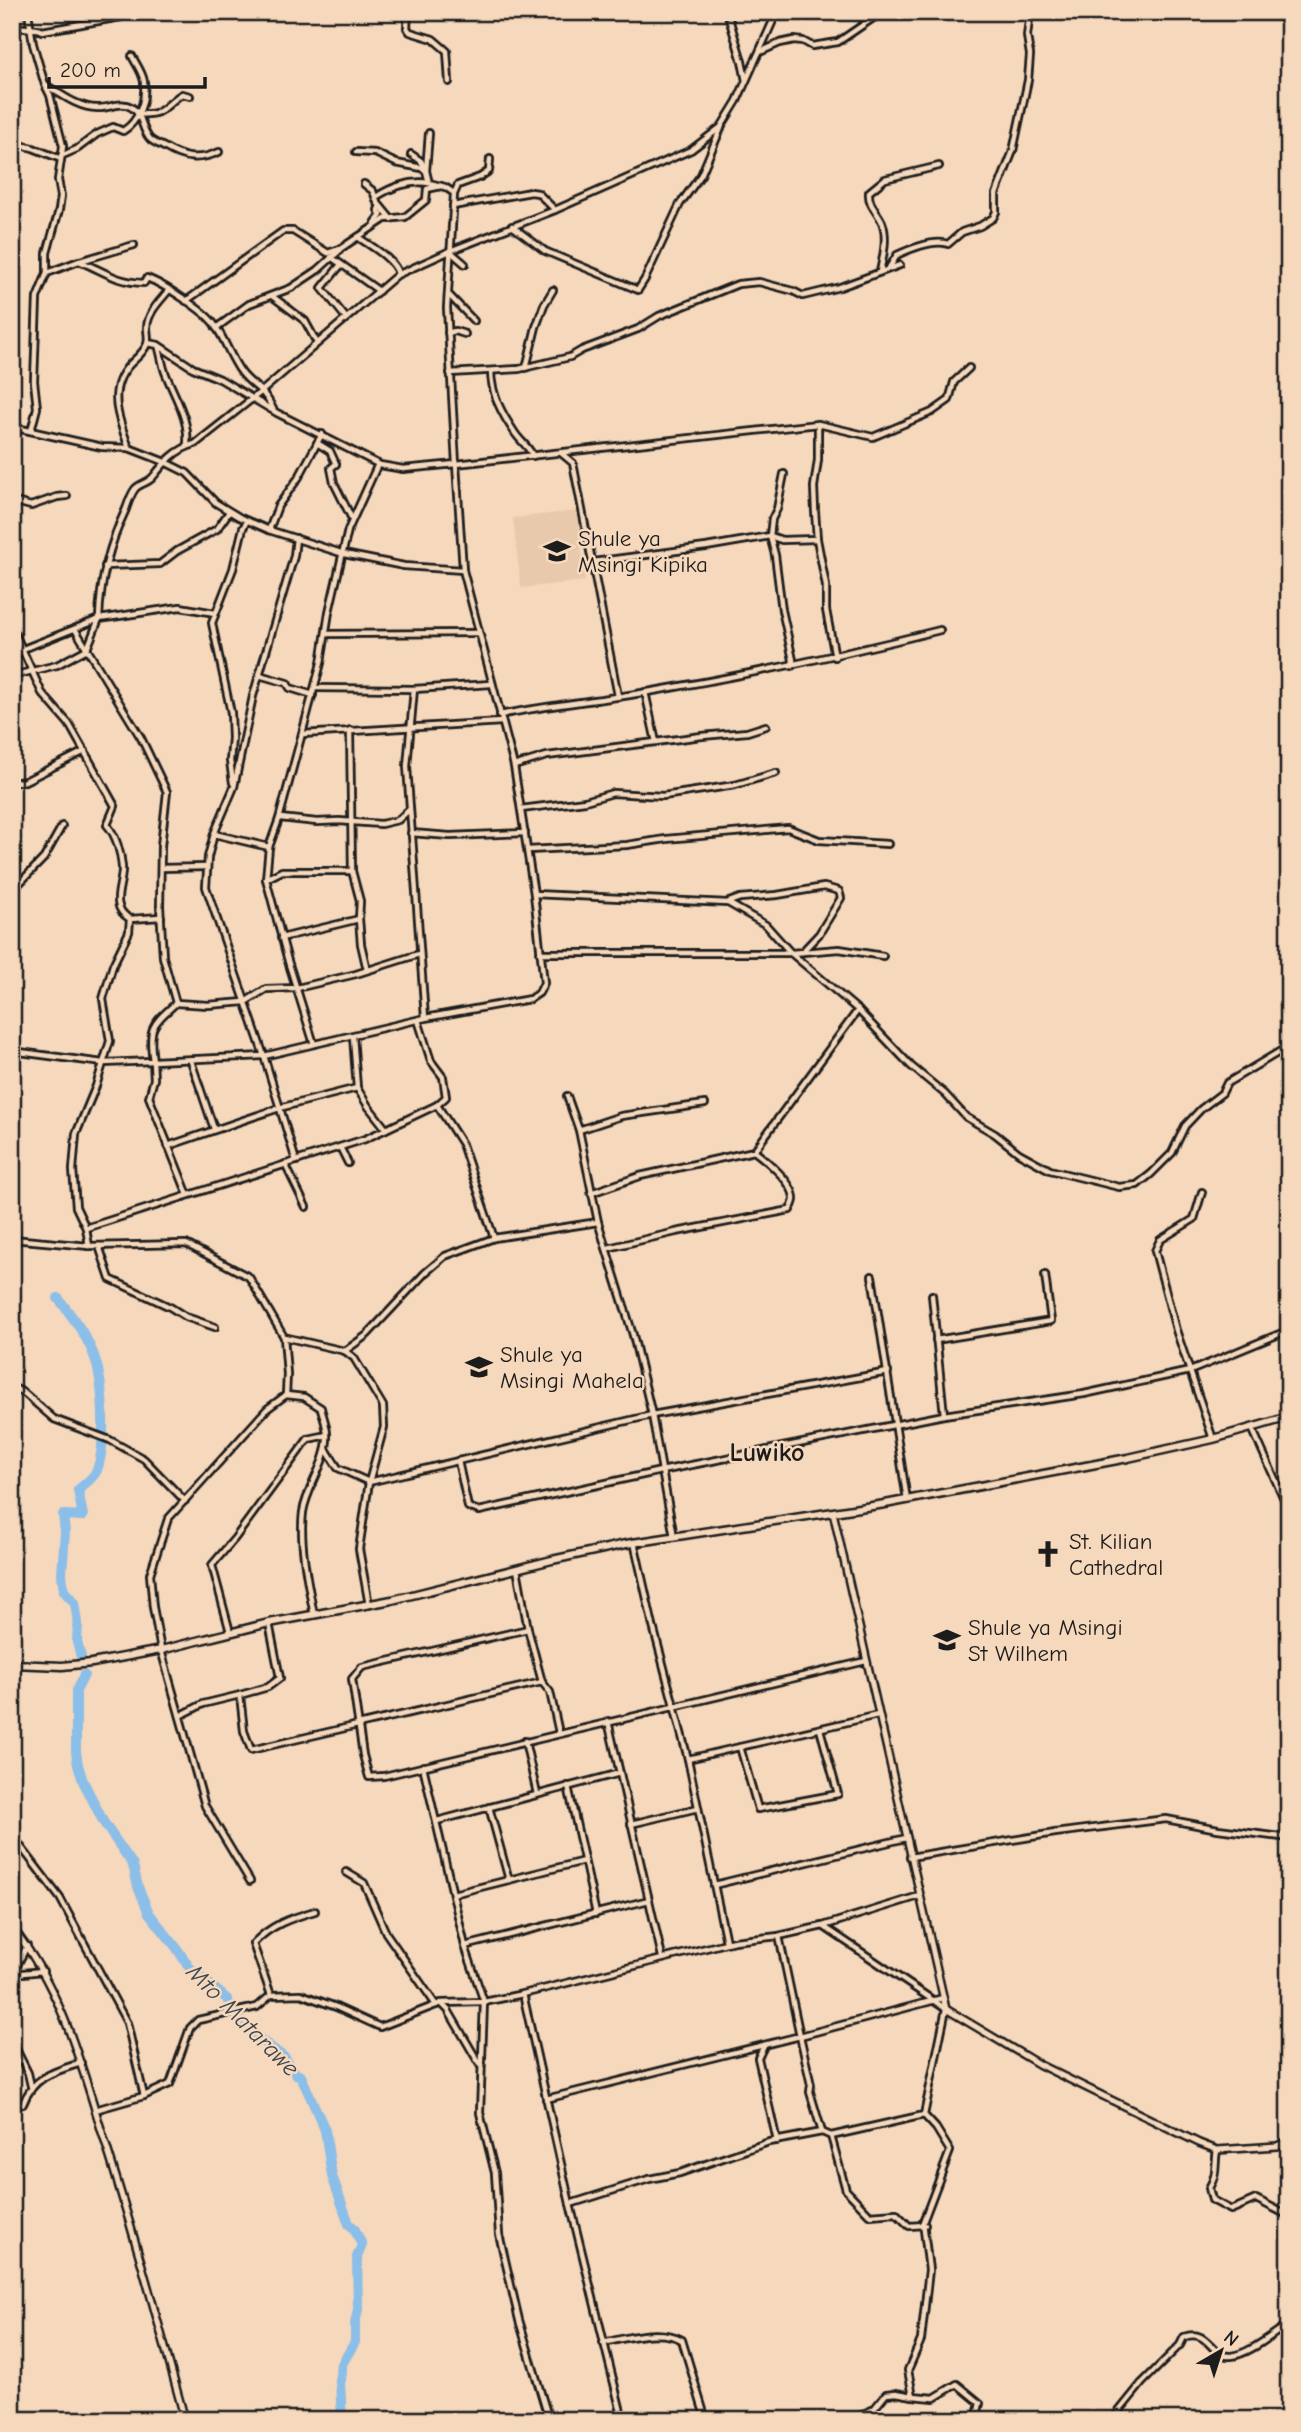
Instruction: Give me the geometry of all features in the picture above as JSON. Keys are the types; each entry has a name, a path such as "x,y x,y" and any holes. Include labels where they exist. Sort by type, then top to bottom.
{"main road":[{"path":"12,1664 92,1663 161,1650 269,1623 369,1605 634,1542 907,1500 1128,1458 1213,1439 1289,1417"}],"street":[{"path":"12,19 22,12"},
{"path":"28,12 33,44 63,146 58,180 60,210 47,253 47,273 37,298 34,382 37,408 31,431"},
{"path":"12,27 42,31 121,17 129,12"},
{"path":"408,12 407,28 410,32 433,39 447,51 449,82"},
{"path":"727,12 746,81"},
{"path":"512,226 545,251 638,290 680,204 701,175 721,127 746,81 777,12"},
{"path":"760,52 779,43 794,40 812,46 838,42 882,12"},
{"path":"889,269 897,255 932,243 948,244 962,232 993,218 996,212 996,194 1013,151 1028,80 1030,55 1027,36 1030,12"},
{"path":"12,143 61,158 97,134 113,127 123,131 132,125 139,114 144,80 132,56"},
{"path":"45,85 74,103 99,108 117,104 129,106 139,114 150,138 175,154 190,159 202,159 219,152"},
{"path":"139,114 152,116 165,110 182,94 190,96"},
{"path":"12,676 57,665 87,649 99,619 104,566 112,539 135,489 150,481 165,461 187,446 195,444 254,398 398,274 555,210 691,150 721,127"},
{"path":"216,328 249,304 291,288 385,219 410,214 426,200 429,133"},
{"path":"356,152 375,153 396,163 426,171"},
{"path":"411,155 421,161 426,171"},
{"path":"12,1051 103,1063 264,1056 425,1018 530,999 539,993 544,983 522,809 514,766 463,570 450,373 447,294 454,194 458,185 489,171 489,159"},
{"path":"879,273 884,256 883,224 869,200 869,192 885,179 939,166"},
{"path":"376,197 418,181 428,186 451,189 454,194"},
{"path":"364,184 391,219"},
{"path":"453,206 531,192 538,193 555,210"},
{"path":"374,227 381,215 380,206"},
{"path":"186,301 283,231 293,231 328,253 341,249"},
{"path":"358,237 393,264 398,269 398,274"},
{"path":"47,273 134,245"},
{"path":"450,251 465,264"},
{"path":"331,257 379,290"},
{"path":"79,261 123,281 144,283 147,278 170,290 207,317 244,376 262,391 277,412"},
{"path":"450,373 526,368 570,358 582,350 638,329 659,316 738,284 759,282 803,296 840,287 900,265"},
{"path":"343,266 339,267 322,288 346,318"},
{"path":"129,448 114,394 125,370 138,358 148,343 147,325 152,311 170,290"},
{"path":"526,368 536,327 553,290"},
{"path":"447,294 474,321"},
{"path":"271,296 304,321 317,344"},
{"path":"448,333 465,334"},
{"path":"148,343 158,345 193,368 378,464 403,469 818,424 873,437 932,412 949,400 954,382 969,368"},
{"path":"158,345 164,370 177,397 188,434 187,446"},
{"path":"491,370 492,387 497,402 513,431 533,456"},
{"path":"818,424 818,460 814,487 817,539 827,586 826,610 835,657"},
{"path":"12,427 102,447 129,448 165,461 187,473 207,495 229,512 270,530 344,554 404,566 463,570"},
{"path":"270,530 278,506 299,477 322,434"},
{"path":"317,443 330,451 336,464 331,468 334,483 352,519"},
{"path":"561,453 573,463 618,696"},
{"path":"314,1044 266,879 269,847 280,818 314,692 348,530 378,464"},
{"path":"784,474 770,536 792,666"},
{"path":"12,501 31,506 67,496"},
{"path":"104,566 160,564 216,529 229,512"},
{"path":"234,787 230,761 231,713 212,624 233,569 247,521"},
{"path":"593,562 770,536 782,540 817,539"},
{"path":"296,538 294,556 242,738 234,787 214,834 208,857 206,887 264,1056 296,1161"},
{"path":"12,660 23,649 99,619 180,607 215,613"},
{"path":"12,627 42,693 69,724 115,806 107,825 114,833 122,869 116,901 122,915 130,919 161,917"},
{"path":"75,629 141,738 167,792 161,868 161,917 163,957 176,1003"},
{"path":"500,715 792,666 940,630"},
{"path":"326,634 479,633"},
{"path":"259,675 287,683 290,688 314,692 492,684"},
{"path":"414,689 407,766 425,1018"},
{"path":"645,692 656,742"},
{"path":"302,734 502,722"},
{"path":"514,766 547,756 747,732 766,726"},
{"path":"349,730 352,871 360,901 360,944 367,971"},
{"path":"12,783 25,781 85,751"},
{"path":"522,809 585,801 613,793 663,796 735,785 776,773"},
{"path":"280,818 317,822 391,823 410,809"},
{"path":"12,891 44,858 62,826"},
{"path":"528,850 627,845 788,828 819,840 888,844"},
{"path":"411,832 450,835 525,833"},
{"path":"214,834 269,847"},
{"path":"161,868 207,867"},
{"path":"266,879 282,872 352,871"},
{"path":"534,894 728,903 740,898 824,887 839,891 841,898 819,934 802,952"},
{"path":"728,903 765,925 791,953 858,1010 911,1066 945,1094 966,1117 995,1134 1019,1153 1050,1170 1119,1187 1137,1185 1172,1153 1185,1126 1222,1093 1227,1083 1289,1046"},
{"path":"89,1246 86,1228 76,1207 73,1170 76,1134 110,1041 103,999 113,965 129,932 130,919"},
{"path":"282,938 359,919"},
{"path":"540,953 791,953 839,949 883,956"},
{"path":"188,1195 149,1097 153,1079 150,1044 153,1023 176,1003 208,1005 245,1002 266,989 297,988 367,971 419,954"},
{"path":"591,1194 640,1176 754,1151 858,1010"},
{"path":"86,1228 365,1139 437,1104 446,1097 443,1077 431,1060 418,1020"},
{"path":"353,1036 357,1088 386,1129"},
{"path":"191,1061 214,1129"},
{"path":"168,1146 279,1108 357,1088"},
{"path":"567,1096 579,1130 598,1222 633,1335 652,1415 674,1537"},
{"path":"437,1104 462,1144 494,1238"},
{"path":"579,1130 621,1116 705,1104"},
{"path":"340,1147 348,1163"},
{"path":"608,1248 790,1210 794,1198 788,1185 769,1163 754,1151"},
{"path":"285,1164 306,1207"},
{"path":"1202,1192 1195,1219 1160,1240 1155,1251 1213,1439"},
{"path":"345,1351 367,1335 425,1273 445,1256 494,1238 598,1222"},
{"path":"12,1239 89,1246 186,1244 249,1277 284,1337 286,1395"},
{"path":"99,1246 110,1279 186,1317 215,1327"},
{"path":"936,1340 1051,1321 1045,1275"},
{"path":"872,1276 907,1500"},
{"path":"932,1295 944,1415"},
{"path":"458,1461 468,1507 479,1511 662,1471 944,1415 1084,1394 1190,1371 1289,1331"},
{"path":"284,1337 345,1351 354,1358 383,1406 384,1427 369,1482 359,1549 369,1605"},
{"path":"325,1446 328,1456 338,1468 369,1482 652,1415 888,1372"},
{"path":"12,1387 24,1393 54,1419 110,1440 144,1459 186,1501"},
{"path":"250,1881 205,1806 161,1650 150,1574 168,1519 267,1409 286,1395 304,1397 321,1408 327,1435 323,1458 308,1491 303,1515 308,1586 314,1616"},
{"path":"1252,1428 1289,1510"},
{"path":"230,1632 212,1565 308,1439 327,1435"},
{"path":"1278,1486 1289,1494"},
{"path":"833,1512 946,2009 924,2115"},
{"path":"634,1542 688,1759 726,1942"},
{"path":"517,1569 541,1682 550,1692 559,1733"},
{"path":"180,1716 203,1704 268,1687 280,1678 269,1623"},
{"path":"528,1629 362,1667 352,1679 363,1755 369,1777 866,1661"},
{"path":"240,1695 244,1731 251,1750 541,1682"},
{"path":"688,1759 878,1715"},
{"path":"608,1721 662,1957"},
{"path":"740,1747 758,1809 838,1794 820,1729"},
{"path":"525,1741 537,1794"},
{"path":"423,1766 465,1946 484,2002 480,2113 495,2173 499,2234 519,2320 549,2420"},
{"path":"437,1821 620,1773"},
{"path":"568,1786 596,1914"},
{"path":"489,1807 509,1880"},
{"path":"631,1824 698,1808"},
{"path":"910,1857 1055,1833 1166,1819 1289,1838"},
{"path":"12,1835 60,1898 127,2023 144,2096"},
{"path":"714,1885 906,1838"},
{"path":"453,1894 584,1861"},
{"path":"346,1872 364,1883 386,1933 439,2004 448,2010 480,2066"},
{"path":"95,2110 144,2096 170,2084 190,2028 198,2020 257,2007 271,1995 301,1994 380,2027 439,2004 484,2002 523,1994 726,1942 779,1936 823,1926 919,1896"},
{"path":"465,1946 649,1900"},
{"path":"271,1995 253,1944 262,1934 285,1920 315,1911"},
{"path":"823,1926 946,2009 1040,2065 1217,2150 1277,2146 1289,2140"},
{"path":"12,1927 27,1945 57,1996 82,2063 185,2420"},
{"path":"779,1936 811,2085 810,2092 822,2132"},
{"path":"27,1945 12,1975 43,1970"},
{"path":"523,1994 569,2204 622,2420"},
{"path":"546,2099 943,1998"},
{"path":"12,2040 28,2073 31,2086"},
{"path":"764,2045 758,2058 777,2141"},
{"path":"12,2106 23,2104 31,2086 52,2072 82,2063"},
{"path":"569,2204 649,2179 680,2173 777,2141 822,2132 831,2136 924,2115"},
{"path":"914,2396 908,2370 921,2340 929,2270 923,2222 950,2151 936,2128 924,2115"},
{"path":"831,2136 846,2190 870,2215 896,2213 909,2226 925,2225"},
{"path":"1217,2150 1217,2175 1209,2188 1212,2200 1231,2210 1256,2199 1289,2216"},
{"path":"1112,2420 1150,2374 1180,2345 1184,2337 1200,2335 1223,2355 1231,2356 1247,2352 1289,2324"},
{"path":"603,2343 645,2336 672,2336 682,2340 706,2420"},
{"path":"851,2420 874,2409 886,2394 934,2398 957,2384 980,2403 976,2420"}],"shaded area":[{"path":"577,511 585,581 521,588 513,518"}],"waterway":[{"name":"Mto Matarawe","path":"58,1298 82,1331 93,1353 100,1379 103,1412 102,1444 97,1470 78,1490 83,1516 63,1515 64,1591 75,1603 77,1642 81,1657"},
{"name":"Mto Matarawe","path":"84,1675 76,1691 78,1765 104,1823 133,1865 138,1887 149,1913 189,1967 227,1999 235,2015 249,2031 285,2058 296,2074 301,2076 325,2130 332,2176 349,2224 354,2228 362,2245 357,2257 358,2309 355,2342 342,2364 340,2381 342,2420"}],"place":[{"name":"Shule ya Msingi Kipika","path":"557,551"},
{"name":"Shule ya Msingi Mahela","path":"479,1367"},
{"name":"St. Kilian Cathedral","path":"1048,1554"},
{"name":"Shule ya Msingi St Wilhem","path":"947,1640"}],"district":[{"name":"Luwiko","path":"767,1453"}]}
